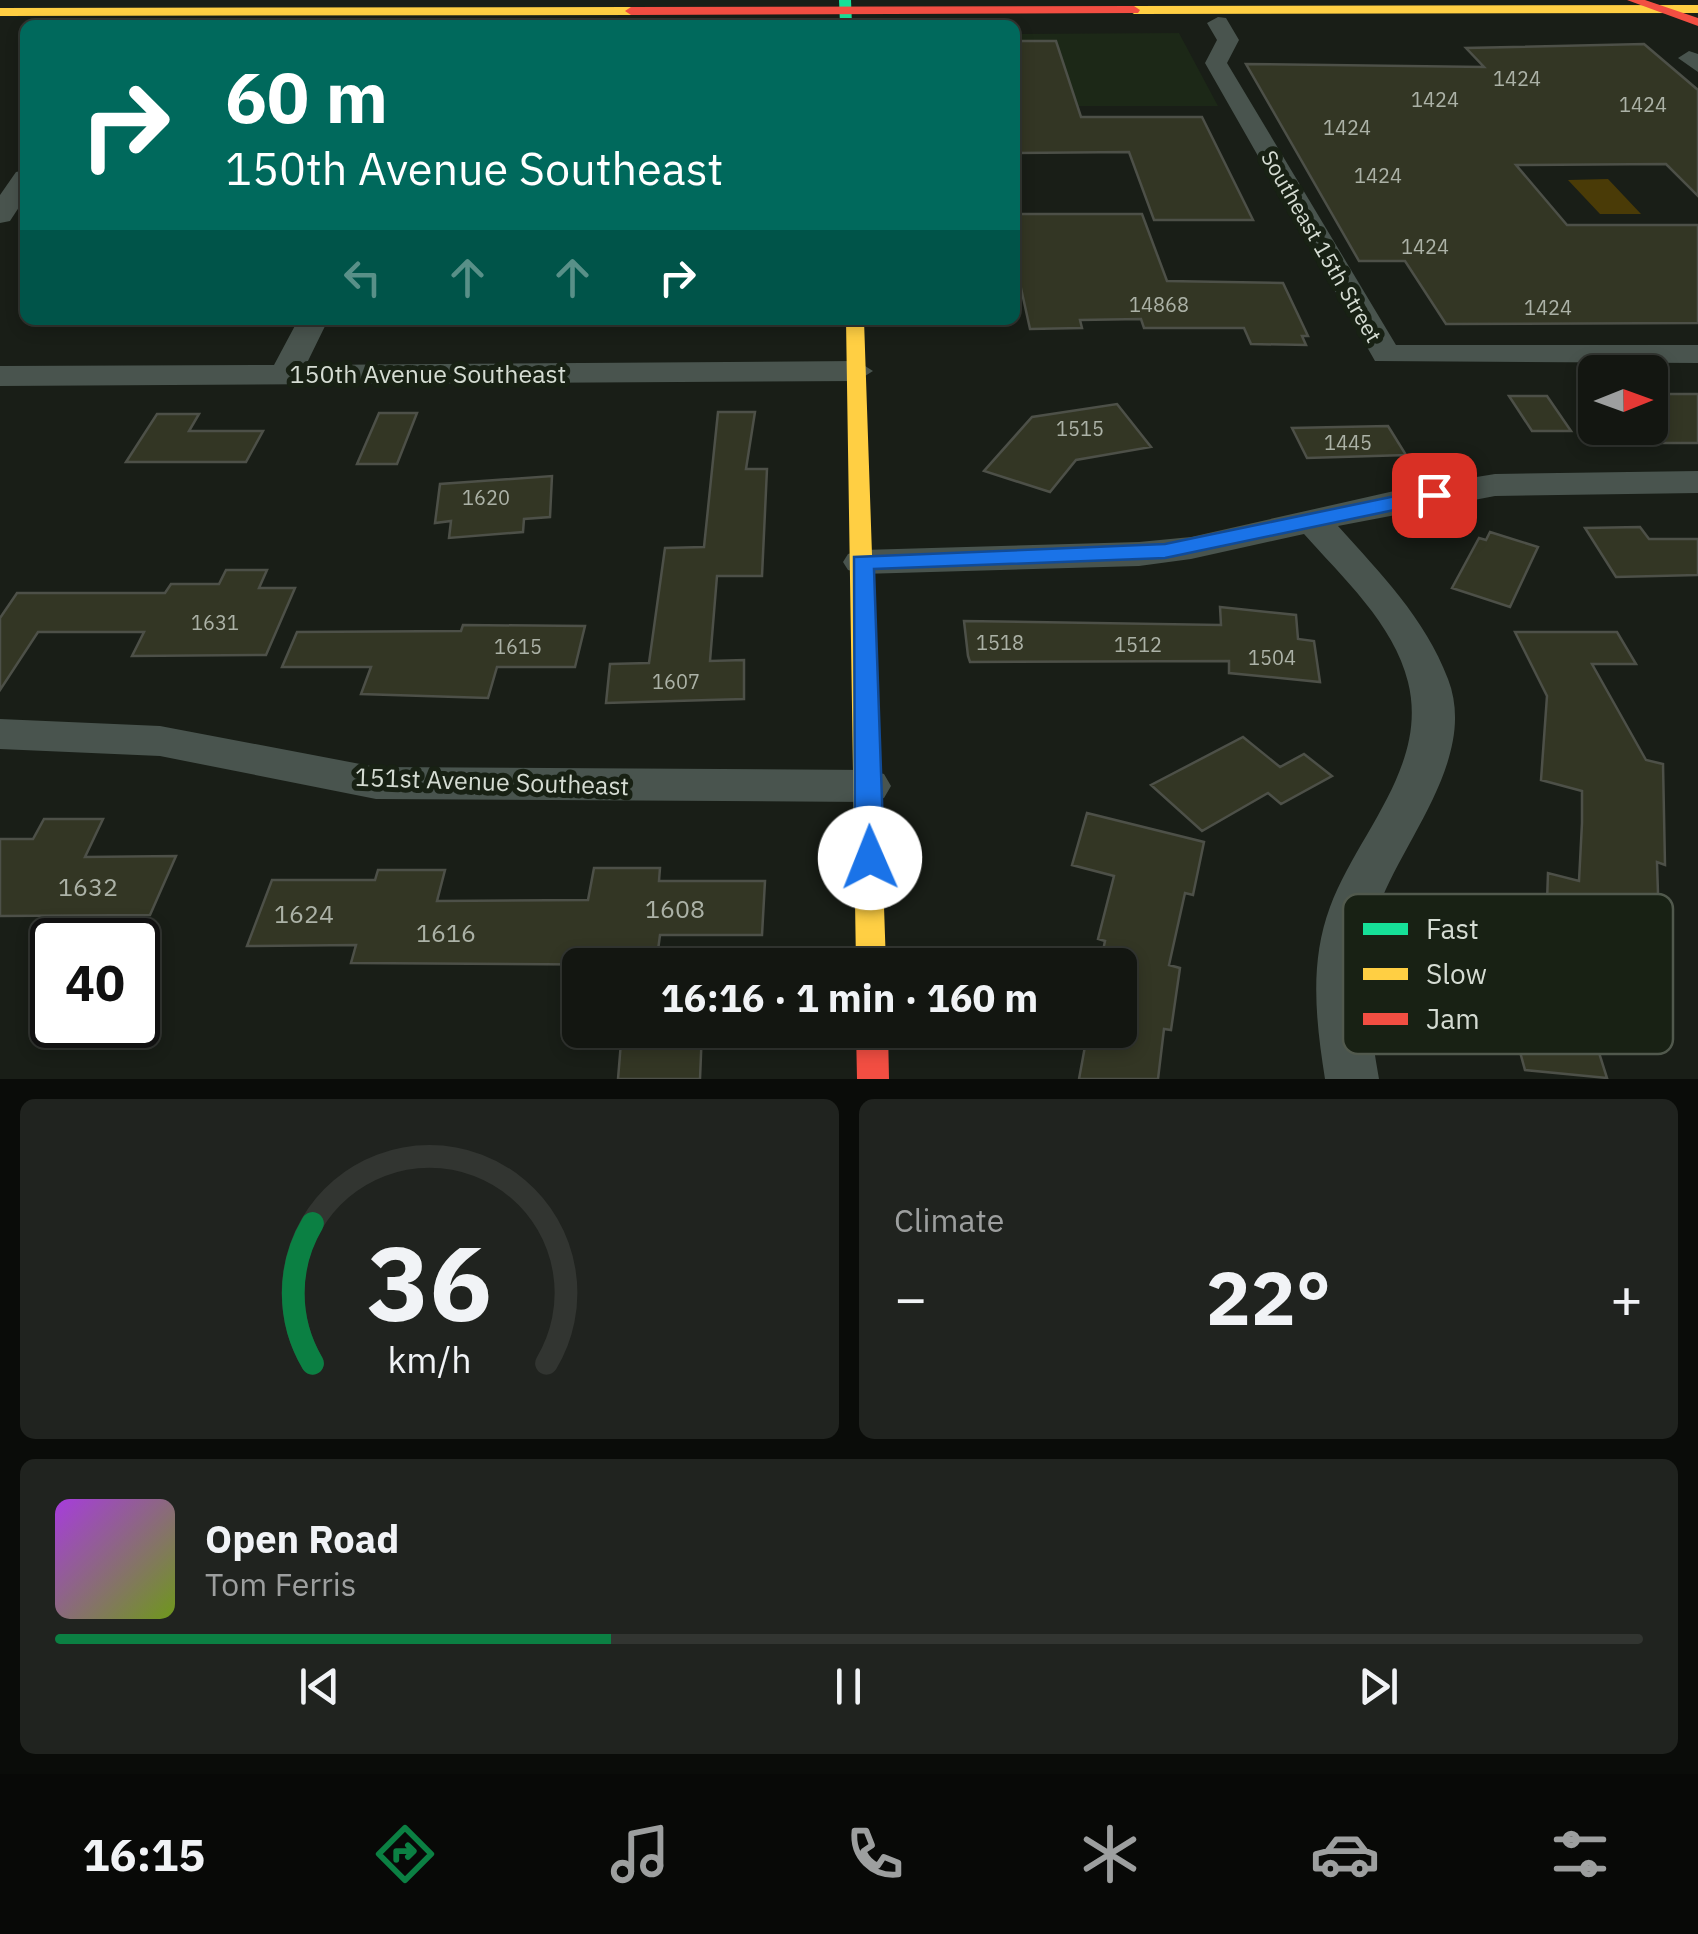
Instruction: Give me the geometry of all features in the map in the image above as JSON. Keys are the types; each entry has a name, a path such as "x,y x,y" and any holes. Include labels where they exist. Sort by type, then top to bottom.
{"main road":[{"path":"1633,0 1698,23"},
{"path":"1411,22 1447,16 1606,16 1660,9"},
{"path":"0,12 846,14 1698,9"},
{"path":"440,20 846,14 1218,22 1698,23"},
{"path":"855,325 871,948"},
{"path":"872,1048 872,1079"}],"street":[{"name":"Southeast 15th Street","path":"1218,22 1228,40 1216,63 1386,354 1698,354"},
{"path":"0,214 20,185"},
{"path":"285,374 310,325"},
{"name":"150th Avenue Southeast","path":"0,376 857,371"},
{"path":"862,562 1139,554 1496,485 1698,482"},
{"path":"1315,523 1395,614 1429,682 1431,727 1426,765 1361,894"},
{"name":"151st Avenue Southeast","path":"0,734 160,741 376,783 868,786"},
{"path":"1343,977 1339,1002 1343,1026"},
{"path":"1348,1054 1352,1079"}],"shaded area":[{"path":"1179,33 1218,106 1020,106 1020,34"},
{"path":"1608,179 1641,214 1600,214 1568,180"}],"building":[{"path":"1020,41 1056,41 1081,117 1202,117 1253,220 1154,220 1129,152 1020,153"},
{"path":"1644,44 1698,90 1698,196 1666,164 1516,165 1567,225 1698,225 1698,323 1446,324 1405,261 1359,261 1246,64 1484,67 1466,48"},
{"path":"1020,214 1142,214 1167,281 1283,283 1308,336 1302,336 1306,345 1251,344 1244,328 1144,328 1141,319 1080,320 1082,328 1030,329 1020,284"},
{"path":"1668,394 1698,394 1698,443 1668,443"},
{"path":"1509,396 1547,396 1571,431 1532,431"},
{"path":"1117,404 1151,447 1076,460 1050,492 984,471 1032,417"},
{"path":"718,412 755,412 746,469 767,469 762,576 717,576 710,661 744,660 744,699 606,703 610,664 649,663 665,548 704,547"},
{"path":"379,413 417,413 397,464 357,464"},
{"path":"157,414 199,414 189,431 263,431 246,462 126,462"},
{"path":"1388,426 1406,455 1307,458 1292,428"},
{"path":"552,476 550,517 524,519 523,532 449,538 451,521 435,523 440,484"},
{"path":"1640,527 1649,539 1698,539 1698,575 1616,577 1585,528"},
{"path":"1490,532 1538,547 1510,607 1452,588 1479,538 1486,540"},
{"path":"226,570 267,570 259,588 295,588 266,655 132,656 144,632 38,632 0,690 0,618 17,593 165,593 171,584 219,584"},
{"path":"1220,607 1296,615 1298,639 1314,641 1320,682 1229,673 1229,661 970,662 968,656 964,621 1221,625"},
{"path":"463,625 585,626 575,667 497,667 488,698 361,694 371,667 282,667 297,632 461,631"},
{"path":"1515,632 1617,632 1636,664 1592,664 1646,760 1663,764 1665,865 1657,862 1658,894 1547,894 1548,873 1579,881 1582,791 1541,780 1547,696"},
{"path":"1243,737 1280,767 1304,754 1332,776 1281,804 1268,793 1202,831 1151,785"},
{"path":"1087,813 1204,842 1193,895 1185,893 1169,965 1180,968 1171,1030 1164,1029 1158,1079 1079,1079 1085,1048 1137,1048 1137,948 1104,948 1105,941 1098,939 1114,876 1072,865"},
{"path":"44,819 103,819 85,857 176,856 150,915 0,916 0,839 33,839"},
{"path":"594,868 660,868 659,881 765,881 762,935 660,935 658,948 562,948 562,964 351,963 356,945 247,946 272,880 375,880 378,870 445,870 437,901 588,900"},
{"path":"621,1048 701,1048 700,1079 618,1079"},
{"path":"1521,1054 1599,1054 1607,1078 1525,1070"}],"traffic: fast":[{"path":"845,0 846,20"}],"traffic: slow":[{"path":"1134,10 1698,9"},
{"path":"0,12 631,11"},
{"path":"855,325 871,948"}],"traffic: jam":[{"path":"1633,0 1698,22"},
{"path":"631,11 1134,10"},
{"path":"872,1048 873,1079"}],"route":[{"path":"870,858 862,562 1139,554 1191,548 1434,495"}]}
